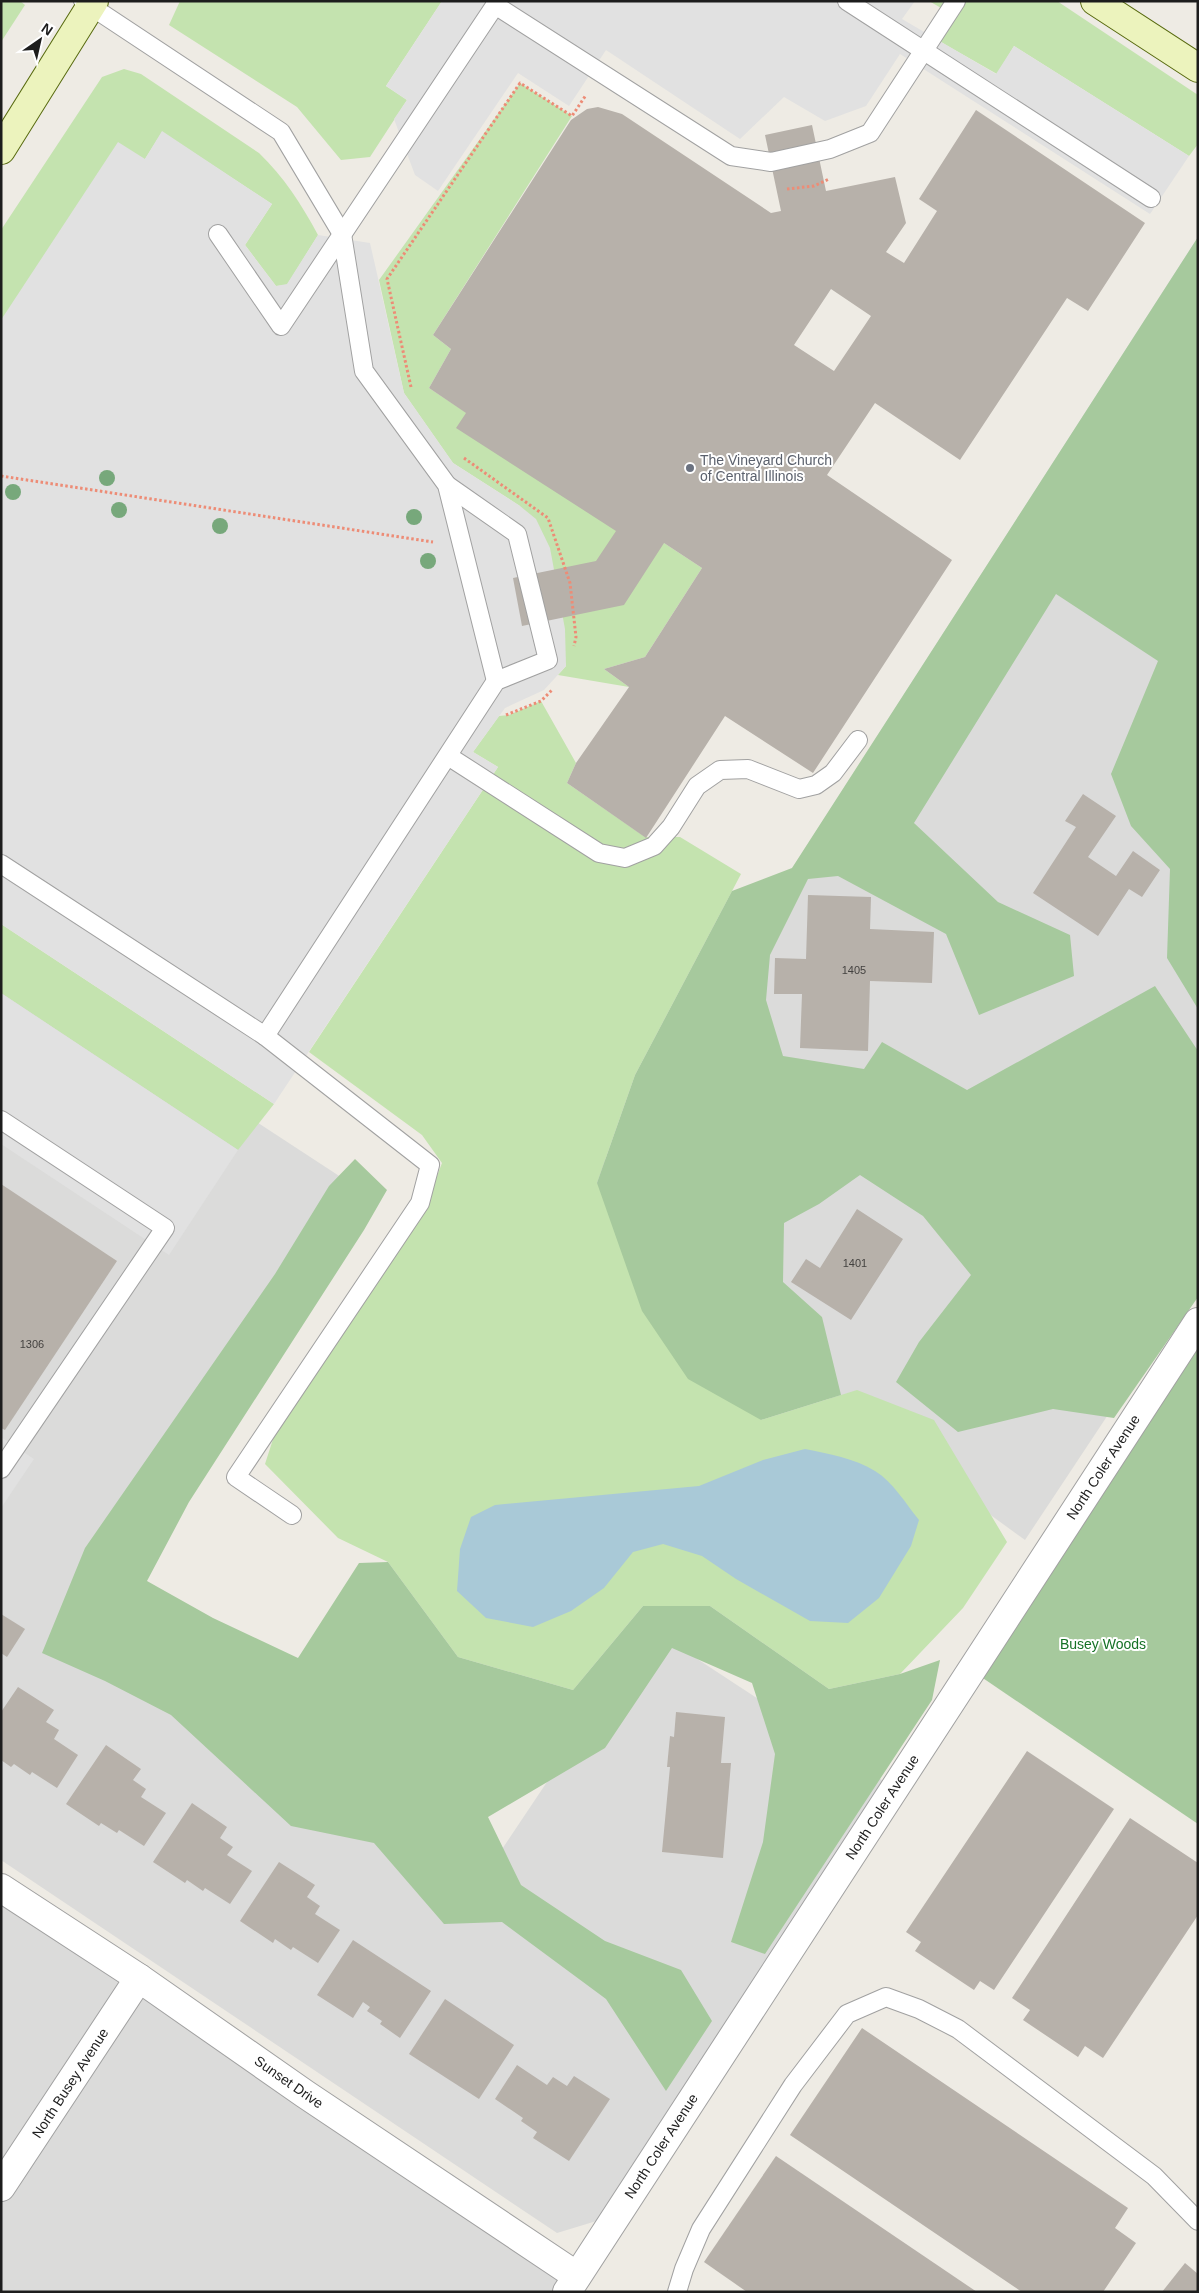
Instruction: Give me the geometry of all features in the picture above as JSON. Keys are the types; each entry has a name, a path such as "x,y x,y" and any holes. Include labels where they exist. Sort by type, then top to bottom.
{"main road":[{"path":"1095,1 1198,68"},
{"path":"1,150 89,3"}],"street":[{"name":"North Coler Avenue","path":"572,2284 1198,1322"},
{"name":"Sunset Drive","path":"1,1888 139,1978 572,2284"},
{"name":"North Busey Avenue","path":"1,2187 139,1978"}],"lane":[{"path":"847,1 1151,198"},
{"path":"218,234 281,326 496,3 731,156 771,162 830,149 870,133 956,1"},
{"path":"89,3 281,132 342,234 364,371 447,485 517,534 548,660 496,681 265,1036"},
{"path":"447,485 496,681"},
{"path":"448,756 599,853 625,858 654,846 672,827 697,786 720,770 748,769 799,789 816,785 833,772 858,740"},
{"path":"1,864 265,1036 430,1165 420,1203 236,1477 292,1515"},
{"path":"1,1120 165,1228 1,1469"},
{"path":"677,2292 684,2269 701,2229 794,2085 847,2014 886,1997 919,2009 958,2030 1154,2176 1198,2221"}],"path":[{"path":"411,389 388,279 520,83 572,116 589,90"},
{"path":"780,189 814,186 832,176"},
{"path":"458,452 471,465 514,492 548,518 570,583 576,637 572,656"},
{"path":"1,476 434,542 460,537"},
{"path":"507,527 548,518"},
{"path":"473,716 509,715 541,701 555,687"}],"shaded area":[{"path":"442,1 915,1 902,19 996,74 1014,46 1189,156 1150,214 900,54 866,106 825,121 784,97 740,139 606,50 569,106 518,73 438,191 415,175 394,119 407,100 386,86"},
{"path":"162,131 272,204 245,245 276,286 287,284 318,235 370,243 404,393 453,463 520,506 536,519 550,548 565,629 566,666 544,690 505,708 473,752 498,767 274,1104 1,924 1,320 118,142 145,159"},
{"path":"1198,237 1198,1279 1025,1540 572,1211"},
{"path":"1,955 353,1185 83,1599 470,1897 650,1628 888,1784 603,2219 557,2233 1,1860"},
{"path":"1,993 238,1150 169,1255 1,1144"},
{"path":"1,1437 34,1459 1,1508"},
{"path":"1,1888 577,2276 567,2292 1,2292"}],"green space":[{"path":"1,1 20,1 25,5 1,42"},
{"path":"180,1 442,1 386,86 407,100 370,157 341,160 297,107 169,25"},
{"path":"929,1 1057,1 1198,95 1198,144 1189,156 1014,46 997,74 932,37 948,12"},
{"path":"124,69 141,74 259,153 292,192 318,235 287,285 276,286 245,245 272,204 162,132 145,159 1,320 1,230 102,77"},
{"path":"520,83 572,116 433,335 451,349 429,388 702,568 645,657 604,669 629,687 558,675 566,666 520,506 453,463 404,393 379,280"},
{"path":"1198,237 1198,1009 1167,958 1170,869 1131,826 1111,774 1158,661 1056,594 914,823 998,902 1070,935 1074,976 979,1015 946,934 838,876 808,879 770,955 766,1000 783,1056 864,1069 882,1042 967,1090 1155,986 1198,1051 1198,1297 1114,1418 1053,1409 958,1432 896,1382 919,1342 971,1275 923,1216 860,1175 819,1204 784,1223 783,1282 822,1317 841,1395 761,1420 688,1379 642,1311 597,1183 635,1075 732,891 792,868"},
{"path":"541,701 576,763 567,783 645,837 680,837 741,874 635,1075 597,1183 761,1420 857,1390 934,1420 1007,1542 963,1608 900,1674 829,1689 710,1606 643,1606 573,1690 458,1657 388,1562 338,1538 265,1464 276,1430 427,1202 442,1163 422,1135 309,1052 498,767 473,752 499,716 509,715"},
{"path":"1,924 274,1104 238,1150 1,993"},
{"path":"355,1159 387,1190 364,1230 189,1502 147,1581 213,1618 298,1658 359,1563 388,1562 458,1657 573,1690 643,1606 710,1606 829,1689 900,1674 940,1660 932,1700 765,1954 731,1942 763,1842 775,1754 752,1683 672,1648 605,1748 488,1817 521,1885 605,1941 681,1970 712,2021 666,2091 606,1999 502,1922 444,1924 374,1843 291,1826 171,1715 105,1681 42,1653 85,1548 275,1274 329,1186"},
{"name":"Busey Woods","path":"1198,1322 1198,1824 971,1670"}],"water":[{"path":"805,1449 850,1460 875,1471 893,1487 919,1520 911,1546 879,1598 848,1623 810,1621 736,1579 702,1556 663,1544 633,1552 604,1588 571,1611 533,1627 486,1618 457,1591 460,1549 471,1517 495,1505 699,1486 763,1460"}],"building":[{"name":"The Vineyard Church of Central Illinois","path":"598,107 622,114 771,213 781,211 765,135 812,125 826,191 895,177 906,223 886,252 904,263 937,211 919,199 976,110 1145,223 1088,311 1067,298 960,460 875,403 827,475 952,560 813,773 725,716 646,838 567,783 576,763 629,687 604,669 645,657 702,568 664,543 624,605 522,626 513,578 596,561 616,531 456,428 466,413 429,388 451,349 433,335 571,120 587,109","holes":["831,289 871,316 834,371 794,345"]},
{"path":"1083,794 1116,816 1088,857 1116,876 1133,851 1160,870 1142,897 1129,889 1098,936 1033,893 1076,827 1065,821"},
{"path":"808,895 871,897 870,929 934,932 932,983 870,981 868,1051 800,1048 802,994 774,994 775,958 806,959"},
{"path":"1,1184 117,1261 5,1430 1,1428"},
{"path":"857,1209 903,1239 851,1320 791,1282 806,1259 820,1268"},
{"path":"1,1614 25,1629 7,1657 1,1653"},
{"path":"18,1687 54,1710 46,1722 59,1730 54,1739 78,1755 57,1788 32,1772 30,1775 14,1764 11,1767 1,1760 1,1712"},
{"path":"676,1712 725,1717 721,1763 731,1763 723,1858 662,1852 670,1767 667,1767 670,1736 674,1737"},
{"path":"106,1745 141,1769 133,1780 146,1789 141,1797 166,1813 144,1846 119,1830 117,1833 101,1823 99,1826 66,1804"},
{"path":"1027,1751 1114,1809 994,1990 980,1981 974,1990 915,1951 921,1942 906,1932"},
{"path":"192,1803 227,1827 220,1838 233,1847 227,1855 252,1871 230,1904 205,1888 203,1891 187,1880 185,1883 153,1862"},
{"path":"1130,1818 1198,1863 1198,1915 1103,2058 1085,2046 1078,2057 1023,2020 1030,2010 1012,1998"},
{"path":"279,1862 315,1885 307,1897 320,1906 315,1914 340,1930 318,1963 293,1947 291,1950 275,1939 273,1943 240,1921"},
{"path":"353,1940 431,1991 400,2038 380,2024 382,2021 367,2011 370,2007 363,2002 353,2018 317,1995"},
{"path":"445,1999 514,2045 479,2099 409,2054"},
{"path":"862,2028 1128,2208 1115,2228 1136,2243 1103,2292 1022,2292 790,2135"},
{"path":"517,2065 547,2085 553,2077 567,2086 574,2076 610,2099 569,2161 533,2138 537,2132 521,2121 523,2118 495,2099"},
{"path":"776,2156 977,2292 747,2292 704,2262"},
{"path":"1185,2263 1198,2274 1198,2292 1162,2292"}],"place":[{"name":"The Vineyard Church of Central Illinois","path":"690,468"}]}
